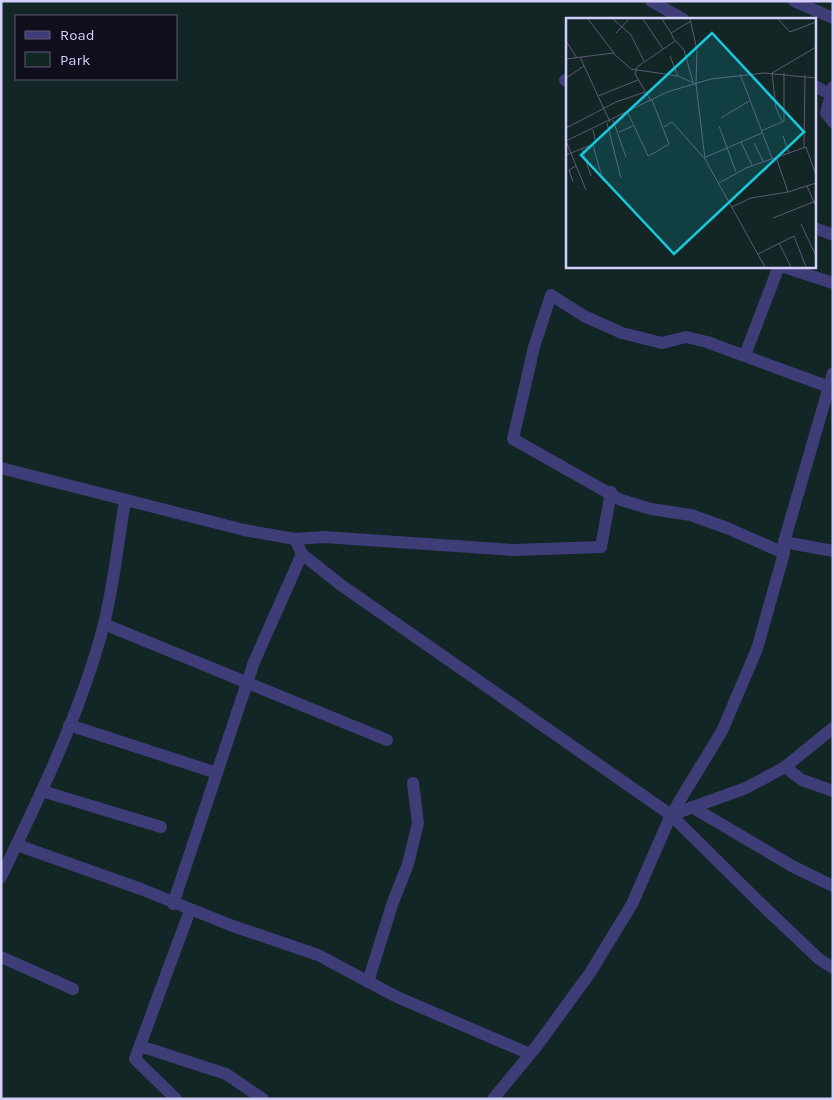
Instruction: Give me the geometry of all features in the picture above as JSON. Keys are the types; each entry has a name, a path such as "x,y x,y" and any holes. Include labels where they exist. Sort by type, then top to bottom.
{"street":[{"path":"651,1 681,18"},
{"path":"799,2 833,18"},
{"path":"816,86 831,90 826,113 833,122"},
{"path":"816,228 833,235"},
{"path":"745,355 779,268"},
{"path":"786,268 833,283"},
{"path":"829,387 707,342 686,337 662,343 622,333 584,316 551,295 534,347 513,439 582,479 611,492 621,500 651,509 691,515 784,548 833,551"},
{"path":"493,1099 530,1054 590,973 632,904 672,815 722,731 754,657 833,373"},
{"path":"1,468 244,530 296,539 324,537 513,550 600,548 611,492"},
{"path":"2,872 42,791 85,685 104,624 125,501"},
{"path":"296,539 302,554 341,585 672,815 766,909 819,959 833,968"},
{"path":"173,904 247,682 302,554"},
{"path":"104,624 387,740"},
{"path":"69,724 217,773"},
{"path":"672,815 746,788 785,767 833,728"},
{"path":"785,767 802,780 833,791"},
{"path":"368,982 393,902 408,864 418,823 413,783"},
{"path":"42,791 161,828"},
{"path":"692,807 792,866 833,886"},
{"path":"17,845 141,890 173,904 318,955 397,997 530,1054"},
{"path":"176,1099 135,1059 190,910"},
{"path":"1,957 73,989"},
{"path":"140,1046 226,1074 262,1099"}],"green space":[{"path":"1,1 833,1 833,1099 1,1099"}]}
